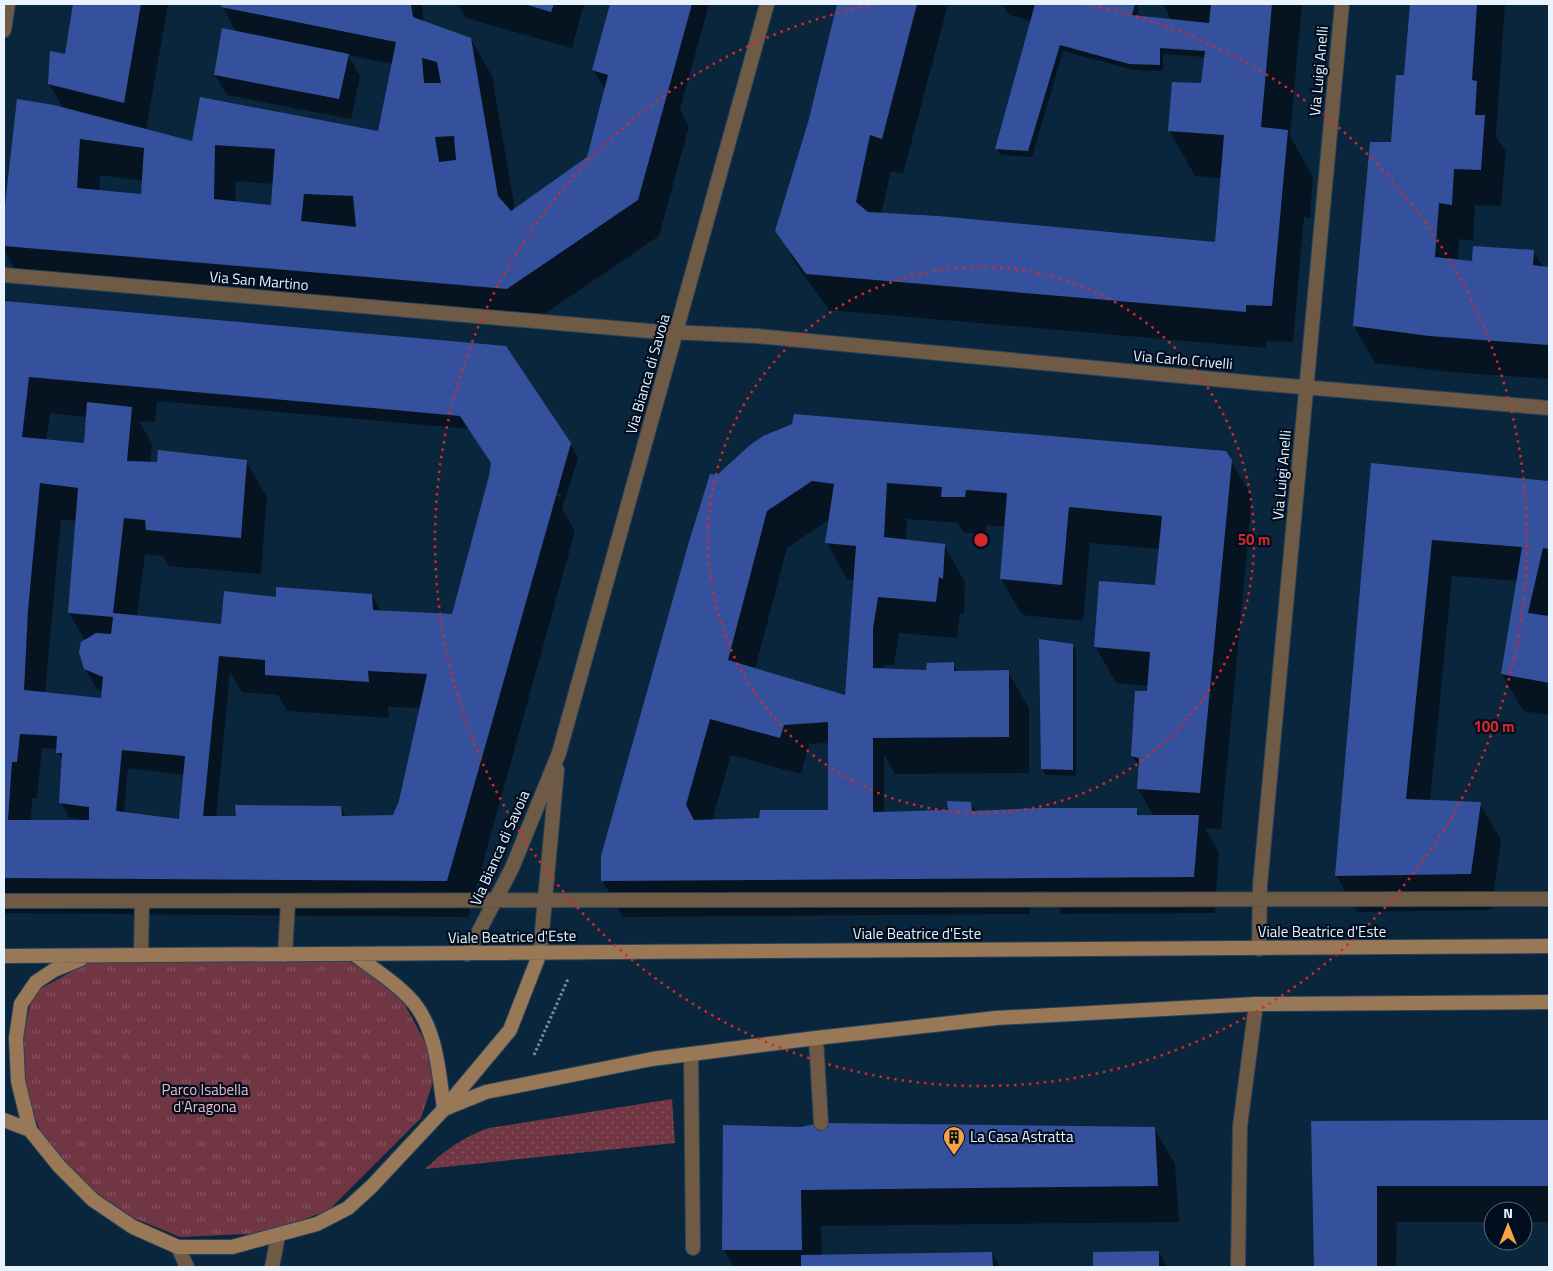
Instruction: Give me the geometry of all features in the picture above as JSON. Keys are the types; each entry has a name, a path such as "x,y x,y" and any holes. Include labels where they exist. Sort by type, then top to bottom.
{"main road":[{"name":"Viale Beatrice d'Este","path":"4,956 1549,946"},
{"path":"89,956 54,970 36,982 21,1004 16,1038 18,1081 30,1130 59,1166 93,1200 133,1227 178,1247 232,1247 317,1224 348,1208 372,1186 444,1109 510,1030 540,953"},
{"path":"355,955 396,985 415,1004 429,1029 437,1063 444,1109"},
{"path":"444,1109 486,1092 691,1054 996,1018 1256,1004 1549,1002"},
{"path":"4,1120 30,1130"}],"street":[{"path":"4,30 8,4"},
{"name":"Via Bianca di Savoia","path":"467,954 497,900 512,868 558,753 767,4"},
{"name":"Via Luigi Anelli","path":"1259,948 1258,900 1342,4"},
{"name":"Via San Martino","path":"4,275 677,332"},
{"name":"Via Carlo Crivelli","path":"677,332 757,336 1549,408"},
{"name":"Via Bianca di Savoia","path":"540,953 558,753"},
{"path":"4,901 1549,899"},
{"path":"141,955 142,901"},
{"path":"285,955 288,901"},
{"path":"1238,1267 1240,1126 1256,1004"},
{"path":"816,1038 821,1123"},
{"path":"691,1054 693,1248"},
{"path":"272,1267 278,1236"},
{"path":"178,1247 187,1267"}],"path":[{"path":"532,1059 569,978"}],"green space":[{"name":"Parco Isabella d'Aragona","path":"96,958 348,961 379,977 400,996 429,1049 433,1082 421,1118 329,1210 267,1233 180,1237 122,1213 88,1186 44,1140 25,1093 21,1044 33,993"},
{"path":"672,1099 675,1143 425,1169 455,1145 489,1128"}],"building":[{"path":"73,4 141,4 124,103 48,84 50,51 65,54"},
{"path":"222,4 411,4 413,17 471,38 498,196 511,211 587,157 608,75 592,70 610,4 692,4 638,200 507,289 4,246 4,214 17,99 54,105 192,141 200,97 378,131 396,42 221,7","holes":["422,58 437,62 441,83 424,83","454,136 456,160 439,162 435,137","80,139 144,148 141,194 77,188","215,145 275,149 271,205 214,199","304,194 353,196 356,227 301,221"]},
{"path":"524,4 554,4 551,12"},
{"path":"837,4 917,4 882,139 870,135 856,202 868,212 938,216 1215,242 1224,135 1168,131 1172,82 1201,83 1205,51 1160,48 1160,65 1129,64 1060,45 1028,151 995,149 1035,4 1135,4 1132,15 1209,23 1211,4 1272,4 1261,127 1288,130 1272,306 1246,305 1246,312 806,274 775,231 809,119"},
{"path":"1410,4 1477,4 1472,80 1477,81 1475,115 1485,115 1481,170 1454,169 1452,205 1439,203 1435,257 1472,261 1473,246 1534,250 1533,265 1549,267 1549,345 1429,336 1353,326 1370,142 1391,142 1396,75 1404,75"},
{"path":"222,28 349,54 339,99 214,75"},
{"path":"4,301 506,346 571,443 447,881 4,878","holes":["29,377 460,416 491,463 452,614 373,610 372,594 276,587 276,597 224,591 221,624 113,613 124,518 145,520 146,530 241,538 247,460 158,450 157,462 127,461 132,407 87,402 84,443 22,437","40,483 78,488 68,613 113,617 111,634 96,633 81,642 79,652 84,669 103,677 101,698 24,690 28,610","219,656 265,660 265,675 369,682 368,671 427,674 399,801 393,815 342,816 341,806 235,805 236,816 203,816","20,734 57,736 56,753 62,753 59,803 89,807 89,820 8,820 12,762 17,762","122,750 185,756 179,819 116,811"]},
{"path":"794,414 1226,451 1232,460 1200,793 1137,789 1139,758 1131,756 1135,691 1147,691 1150,652 1094,647 1099,581 1155,585 1162,516 1069,507 1062,585 1000,579 1007,493 966,490 965,497 941,497 942,487 887,483 884,537 945,544 943,579 939,577 936,602 878,597 873,629 873,668 926,670 927,663 954,662 954,671 1009,670 1009,737 873,738 873,812 948,810 947,801 971,802 972,811 1041,808 1137,808 1137,815 1199,815 1194,877 601,881 601,856 688,545 710,474 717,475 750,445 763,436 792,424","holes":["812,481 834,484 825,543 856,546 845,695 728,660 767,511","710,719 780,738 784,725 828,722 828,810 760,810 759,818 694,820 686,805"]},
{"path":"1371,463 1549,481 1549,549 1543,548 1528,613 1549,616 1549,683 1501,674 1522,547 1432,540 1406,799 1481,802 1471,874 1335,876"},
{"path":"1039,639 1073,644 1073,770 1041,769"},
{"path":"1549,1120 1549,1186 1377,1186 1377,1267 1314,1267 1311,1121"},
{"path":"821,1123 1155,1127 1158,1186 801,1190 802,1250 722,1250 723,1125 800,1127"},
{"path":"1159,1251 1159,1267 1093,1267 1093,1252"},
{"path":"992,1252 993,1267 801,1267 801,1255"}],"place":[{"name":"La Casa Astratta","path":"954,1156"}]}
